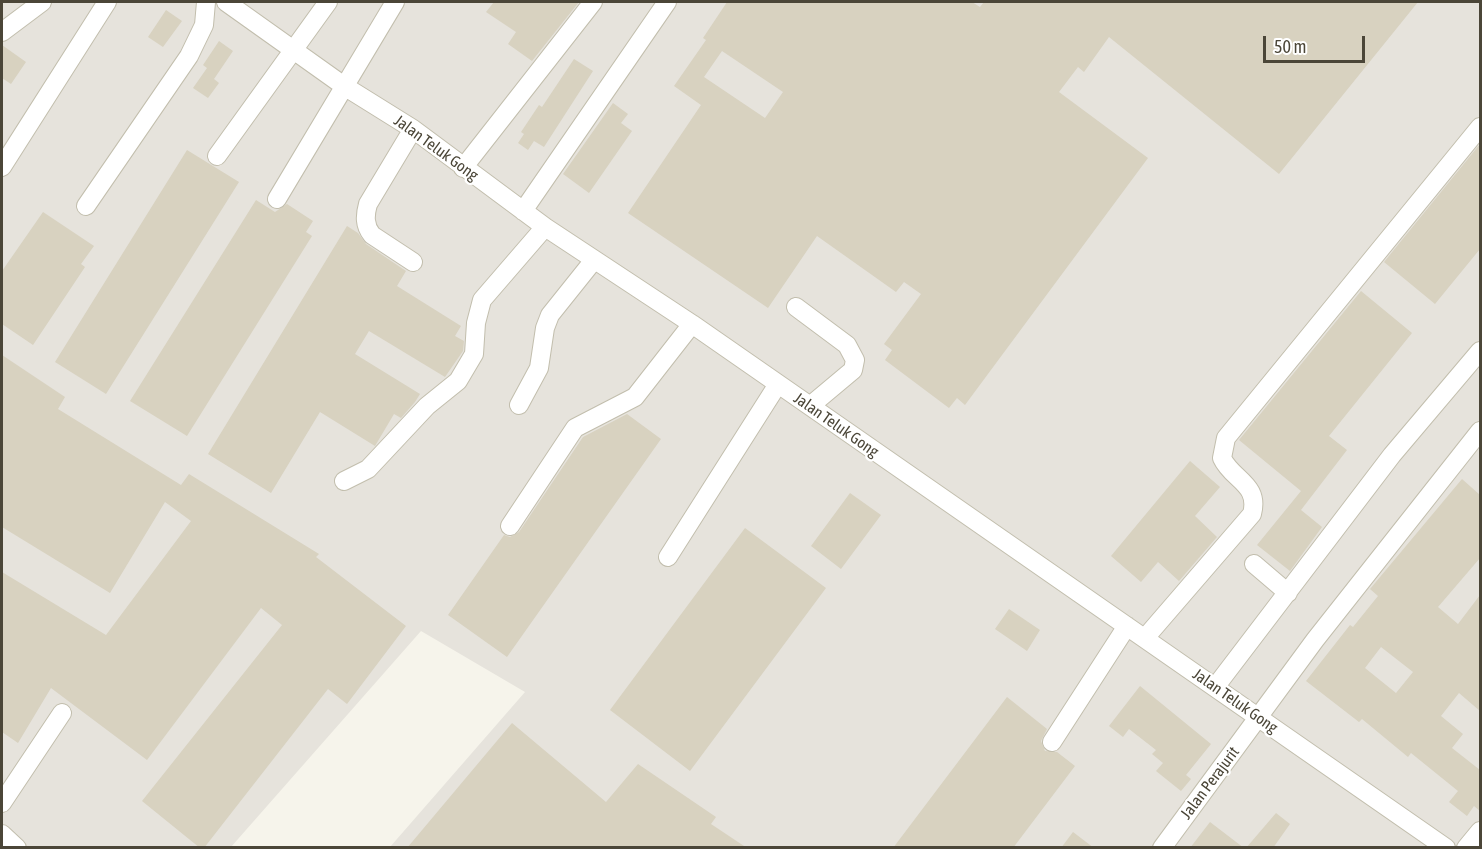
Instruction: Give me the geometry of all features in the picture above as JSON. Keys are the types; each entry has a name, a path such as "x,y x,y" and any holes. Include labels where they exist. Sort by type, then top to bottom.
{"street":[{"path":"2,32 42,2"},
{"path":"2,167 107,2"},
{"path":"86,206 189,57 204,25 206,2"},
{"name":"Jalan Teluk Gong","path":"226,2 344,87 412,129 545,227 692,324 1446,848"},
{"path":"217,156 327,2"},
{"path":"277,199 395,2"},
{"path":"463,168 593,2"},
{"path":"523,211 667,2"},
{"path":"1145,638 1252,514 1254,501 1249,487 1222,458 1226,438 1480,128"},
{"path":"412,129 365,213 368,230 372,235 413,262"},
{"path":"344,481 368,469 427,406 458,381 469,366 474,354 476,323 483,300 545,227"},
{"path":"519,405 539,368 545,328 550,315 594,260"},
{"path":"796,307 847,345 855,360 853,370 810,406"},
{"path":"510,526 575,428 636,397 692,324"},
{"path":"1216,686 1392,455 1480,351"},
{"path":"668,556 778,384"},
{"name":"Jalan Perajurit","path":"1162,848 1315,640 1480,430"},
{"path":"1254,564 1288,593"},
{"path":"1052,742 1127,626"},
{"path":"2,803 62,713"},
{"path":"1466,848 1480,831"},
{"path":"2,834 17,848"}],"shaded area":[{"path":"2,2 1480,2 1480,847 390,847 525,692 421,631 231,847 2,848"}],"building":[{"path":"494,2 579,2 532,61 508,44 516,32 486,12"},
{"path":"727,2 972,2 980,7 984,2 1418,2 1279,174 1109,37 1084,72 1078,67 1059,92 1148,158 965,405 957,398 949,408 885,360 892,350 884,344 921,294 904,282 896,292 817,236 768,308 628,213 701,105 674,86 706,40 703,38","holes":["722,51 783,92 765,118 704,77"]},
{"path":"166,10 182,21 163,47 148,37"},
{"path":"219,41 233,51 214,79 219,83 208,98 193,88 207,68 203,65"},
{"path":"2,45 26,62 11,84 2,78"},
{"path":"574,59 593,71 544,147 534,141 528,150 518,143 524,134 521,132 539,105 542,107"},
{"path":"613,103 628,114 621,123 632,131 589,193 563,174"},
{"path":"1480,144 1480,249 1435,304 1384,262"},
{"path":"187,150 239,182 106,394 55,362"},
{"path":"256,200 275,212 287,204 313,221 306,232 312,236 187,436 130,401"},
{"path":"43,212 94,246 81,264 85,267 33,345 2,324 2,271"},
{"path":"347,226 358,233 366,244 406,271 397,286 461,326 455,336 464,341 463,351 445,377 369,331 355,354 420,394 401,418 394,414 375,446 320,412 271,493 208,454"},
{"path":"1361,291 1412,333 1329,436 1347,450 1301,510 1322,527 1290,571 1257,545 1301,491 1239,440"},
{"path":"2,355 65,397 58,409 181,485 189,474 319,554 316,557 406,626 347,704 328,689 204,848 200,848 142,801 282,625 261,608 147,760 51,688 18,743 2,732 2,572 106,635 191,521 165,502 110,593 2,527"},
{"path":"627,414 661,439 507,657 448,615 504,535 510,537 519,532 583,437"},
{"path":"1190,461 1220,487 1195,516 1217,537 1179,581 1158,562 1141,582 1111,556"},
{"path":"1462,479 1480,495 1480,558 1438,607 1458,624 1480,595 1480,711 1459,693 1441,716 1463,734 1452,748 1480,770 1480,811 1474,806 1467,816 1449,802 1458,791 1411,753 1408,757 1362,719 1359,722 1306,681 1350,625 1353,627 1378,596 1370,589","holes":["1381,647 1413,672 1396,693 1365,668"]},
{"path":"850,493 881,515 841,569 811,546"},
{"path":"745,528 826,588 690,771 610,710"},
{"path":"1009,609 1040,630 1027,651 995,629"},
{"path":"1140,686 1211,744 1186,775 1191,779 1181,791 1156,771 1163,763 1152,754 1156,750 1129,729 1123,737 1109,726"},
{"path":"1007,697 1047,729 1041,741 1045,751 1057,752 1075,766 1013,848 893,848"},
{"path":"512,723 606,802 638,764 716,817 711,824 747,848 407,848"},
{"path":"1276,813 1290,824 1273,848 1246,848"},
{"path":"1210,822 1244,848 1190,848"},
{"path":"1073,832 1094,848 1061,848"}]}
